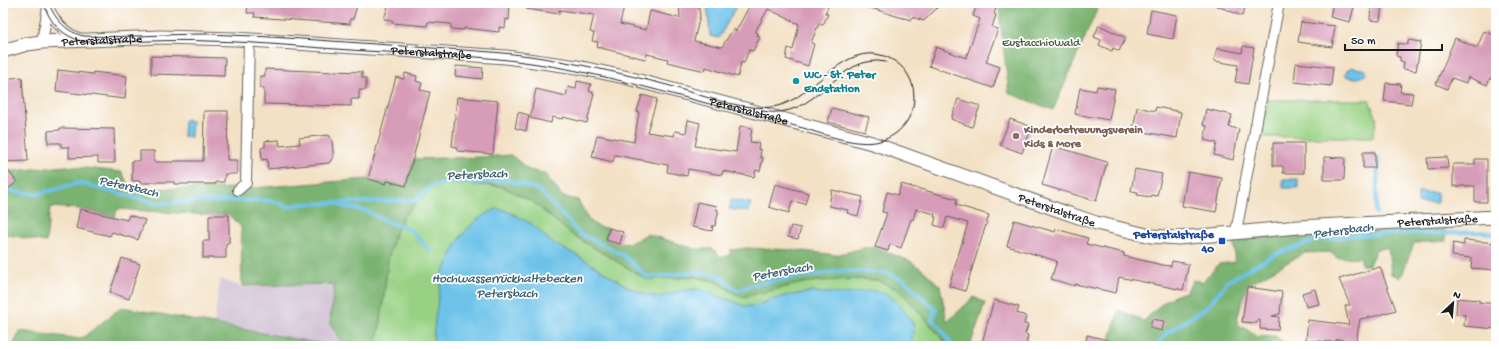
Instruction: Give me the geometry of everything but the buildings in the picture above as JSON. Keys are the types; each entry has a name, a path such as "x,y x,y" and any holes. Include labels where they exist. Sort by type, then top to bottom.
{"street":[{"path":"1236,232 1279,3"},
{"path":"47,5 53,18 62,28 71,35 85,40"},
{"path":"42,42 47,5"},
{"name":"Peterstalstraße","path":"3,51 27,44 42,42 160,37 249,40 506,57 577,67 872,143 1010,194 1096,223 1151,236 1178,238 1236,232 1385,222 1496,217"},
{"path":"238,190 246,183 249,40"}],"shaded area":[{"path":"220,279 242,287 335,284 330,323 344,346 332,346 214,324"}],"green space":[{"name":"Eustacchiowald","path":"998,3 1100,3 1053,110 1009,93"},
{"path":"1266,100 1369,100 1377,118 1373,137 1260,137"},
{"path":"511,155 529,170 544,173 563,197 578,200 589,220 597,226 609,228 606,240 613,242 628,243 647,234 695,249 713,249 721,257 730,255 730,250 747,248 795,250 836,255 864,248 875,247 910,261 923,270 940,286 947,322 974,297 985,303 970,346 947,346 947,344 901,291 877,280 851,279 807,282 742,297 714,281 696,277 646,279 571,234 533,202 501,186 455,184 433,186 403,217 395,233 388,260 381,320 376,346 344,346 330,323 334,284 242,286 241,227 229,215 117,209 115,217 80,209 50,207 46,242 3,234 3,172 66,166 122,172 130,189 253,188 368,179 386,184 387,181 406,186 414,159"},
{"name":"Hochwasserrückhaltebecken Petersbach","path":"455,184 501,186 533,202 571,234 646,279 696,277 714,281 742,297 807,282 851,279 877,280 901,291 947,344 947,346 376,346 381,320 388,260 395,233 403,217 433,186"},
{"path":"1445,229 1446,241 1414,243 1401,278 1391,274 1388,248 1376,249 1369,265 1361,265 1361,257 1337,258 1330,252 1304,253 1247,285 1237,320 1239,325 1252,332 1257,337 1275,336 1283,342 1312,346 1109,346 1119,310 1144,321 1158,307 1168,300 1186,292 1193,280 1203,282 1219,264 1235,262 1234,242 1260,237 1313,232"},
{"path":"122,307 332,346 13,346 20,331 81,339"}],"water":[{"path":"707,3 738,3 719,38 710,36"},
{"path":"1351,67 1366,70 1367,74 1357,78 1346,76 1346,72"},
{"path":"184,120 192,121 191,137 183,136"},
{"path":"1283,179 1298,179 1298,188 1283,188"},
{"path":"1418,192 1437,193 1437,203 1418,203"},
{"path":"731,200 751,203 749,212 729,209"},
{"name":"Hochwasserrückhaltebecken Petersbach","path":"496,209 504,210 533,225 551,242 580,257 630,288 647,295 659,297 683,290 699,289 745,306 754,306 784,296 812,292 847,294 868,291 880,292 890,296 900,305 913,324 914,331 911,343 923,346 441,346 433,342 442,273 460,239 470,226 482,216"}],"waterway":[{"path":"1376,213 1378,158"},
{"name":"Petersbach","path":"3,190 37,194 79,183 156,203 256,200 273,201 288,207 301,204 417,200 431,186 453,182 477,183 508,180 539,190 579,233 623,255 647,277 693,272 718,275 737,291 755,284 839,271 888,273 904,280 936,310 932,319 942,330 952,346"},
{"path":"337,203 342,206 366,211 391,223 404,227 413,232 430,251"},
{"name":"Petersbach","path":"1156,346 1167,333 1207,307 1228,281 1276,254 1317,240 1356,235 1480,232 1496,234"}],"tram line":[{"path":"44,3 46,11 59,29 71,37 86,42 177,40 228,42 470,56 511,60 553,66 617,80 852,141 880,141 894,135 904,125 911,113 914,100 913,86 907,74 898,63 884,56 870,54 857,56 844,62 798,97 782,105 773,107 755,107 740,106 719,101 633,76 547,59 513,54 321,40 207,34 115,37 84,36 72,32 62,24 54,14 49,3"},
{"path":"762,111 781,112 798,107 813,98 840,76 854,67 869,61 886,62"}],"place":[{"name":"WC - St. Peter Endstation","path":"796,81"},
{"name":"Kinderbetreuungsverein Kids & More","path":"1016,136"},
{"name":"Peterstalstraße 40","path":"1222,241"}]}
